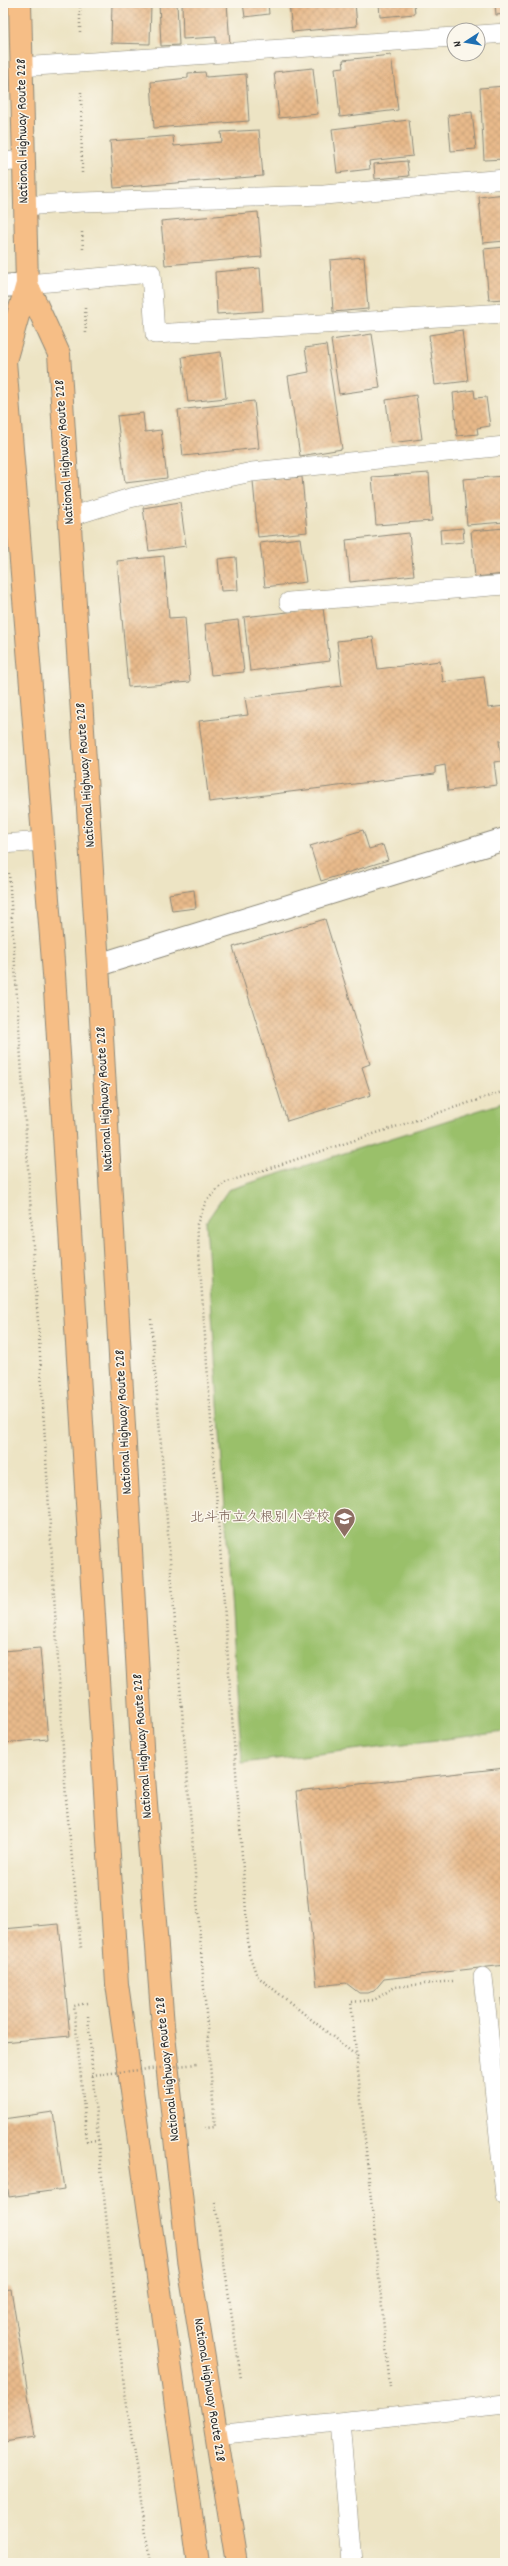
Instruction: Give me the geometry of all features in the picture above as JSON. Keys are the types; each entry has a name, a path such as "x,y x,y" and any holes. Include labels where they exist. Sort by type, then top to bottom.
{"highway":[{"name":"National Highway Route 228","path":"20,3 22,67 13,161 24,206 27,284 5,361 54,974 117,1984 198,2563"},
{"name":"National Highway Route 228","path":"27,284 59,354 98,965 143,1764 163,2026 188,2259 236,2563"}],"street":[{"path":"3,286 27,284"},
{"path":"98,965 505,839"}],"lane":[{"path":"486,34 505,33"},
{"path":"22,67 80,65 446,38"},
{"path":"24,206 82,202 324,195 505,179"},
{"path":"27,284 151,273 155,334 505,313"},
{"path":"69,517 130,498 252,472 505,446"},
{"path":"289,602 505,586"},
{"path":"3,844 43,841"},
{"path":"483,1977 505,2195"},
{"path":"216,2435 505,2404"},
{"path":"340,2422 352,2563"}],"path":[{"path":"80,3 82,202"},
{"path":"358,2057 257,1976 249,1954 197,1224 206,1201 224,1183 505,1091"},
{"path":"151,1315 215,2127 205,2128 206,2136"},
{"path":"393,2416 358,2057 351,2002 374,2000 395,1988 483,1977"},
{"path":"87,2004 98,2140"},
{"path":"92,2075 197,2064"},
{"path":"215,2198 242,2385"}],"green space":[{"path":"505,1102 505,1732 242,1763 206,1222 228,1190"}],"building":[{"path":"112,3 151,3 150,44 111,43"},
{"path":"159,3 177,3 179,45 161,46"},
{"path":"182,3 227,3 230,45 216,46 216,37 183,39"},
{"path":"243,3 268,3 269,14 245,17"},
{"path":"289,3 355,3 357,26 292,32"},
{"path":"379,3 414,3 415,14 380,17"},
{"path":"495,3 505,3 505,14 496,15"},
{"path":"391,55 398,110 340,117 335,68 344,67 343,60"},
{"path":"313,68 318,114 279,118 274,72"},
{"path":"205,72 206,77 246,74 249,121 154,128 151,82 188,78 188,73"},
{"path":"505,86 505,159 484,160 480,88"},
{"path":"472,112 476,149 451,151 448,115"},
{"path":"409,120 413,156 369,161 370,169 337,173 332,129"},
{"path":"259,130 263,176 114,188 110,141 173,136 174,146 222,142 221,132"},
{"path":"407,161 409,176 375,179 374,164"},
{"path":"505,194 505,241 483,243 479,197"},
{"path":"258,212 262,257 165,265 161,221"},
{"path":"505,247 505,299 489,300 484,249"},
{"path":"364,257 368,309 333,312 330,260"},
{"path":"260,268 263,311 217,314 215,272"},
{"path":"462,330 468,381 435,385 429,335"},
{"path":"372,334 380,388 339,394 331,340"},
{"path":"326,345 342,449 300,456 288,376 309,372 305,348"},
{"path":"221,352 226,398 188,402 182,357"},
{"path":"474,390 475,398 486,397 490,426 477,428 478,434 457,436 453,393"},
{"path":"416,395 422,439 391,443 386,400"},
{"path":"254,401 259,448 183,456 178,410"},
{"path":"143,413 145,432 161,430 167,478 125,483 117,416"},
{"path":"429,473 432,521 376,525 372,477"},
{"path":"505,476 505,522 467,525 463,479"},
{"path":"302,477 307,532 258,537 253,481"},
{"path":"180,502 186,546 149,551 143,508"},
{"path":"463,528 464,542 441,544 440,530"},
{"path":"505,528 505,574 475,577 471,531"},
{"path":"409,533 414,575 350,582 346,540"},
{"path":"300,538 306,582 265,587 260,543"},
{"path":"164,556 169,618 185,617 190,682 128,687 117,561"},
{"path":"236,557 238,590 221,591 218,559"},
{"path":"323,608 330,661 250,671 244,617"},
{"path":"238,620 244,672 211,675 205,624"},
{"path":"373,637 378,669 440,661 443,682 484,677 488,708 505,706 505,741 499,741 502,761 494,762 497,785 448,791 445,765 435,767 435,774 209,802 199,721 248,715 245,698 342,686 337,641"},
{"path":"363,830 369,849 383,845 388,860 321,881 310,846"},
{"path":"194,890 196,908 172,911 169,894"},
{"path":"325,919 370,1064 362,1067 371,1095 287,1121 233,947"},
{"path":"40,1648 48,1739 3,1743 3,1651"},
{"path":"505,1768 505,1965 384,1979 374,1991 367,1993 359,1993 346,1983 317,1986 296,1791"},
{"path":"59,1924 70,2036 3,2042 3,1929"},
{"path":"505,1998 505,2026 504,2026 501,1999"},
{"path":"53,2112 64,2189 9,2197 3,2155 3,2119"},
{"path":"11,2289 35,2437 3,2442 3,2290"}],"place":[{"name":"北斗市立久根別小学校","path":"345,1538"}]}
